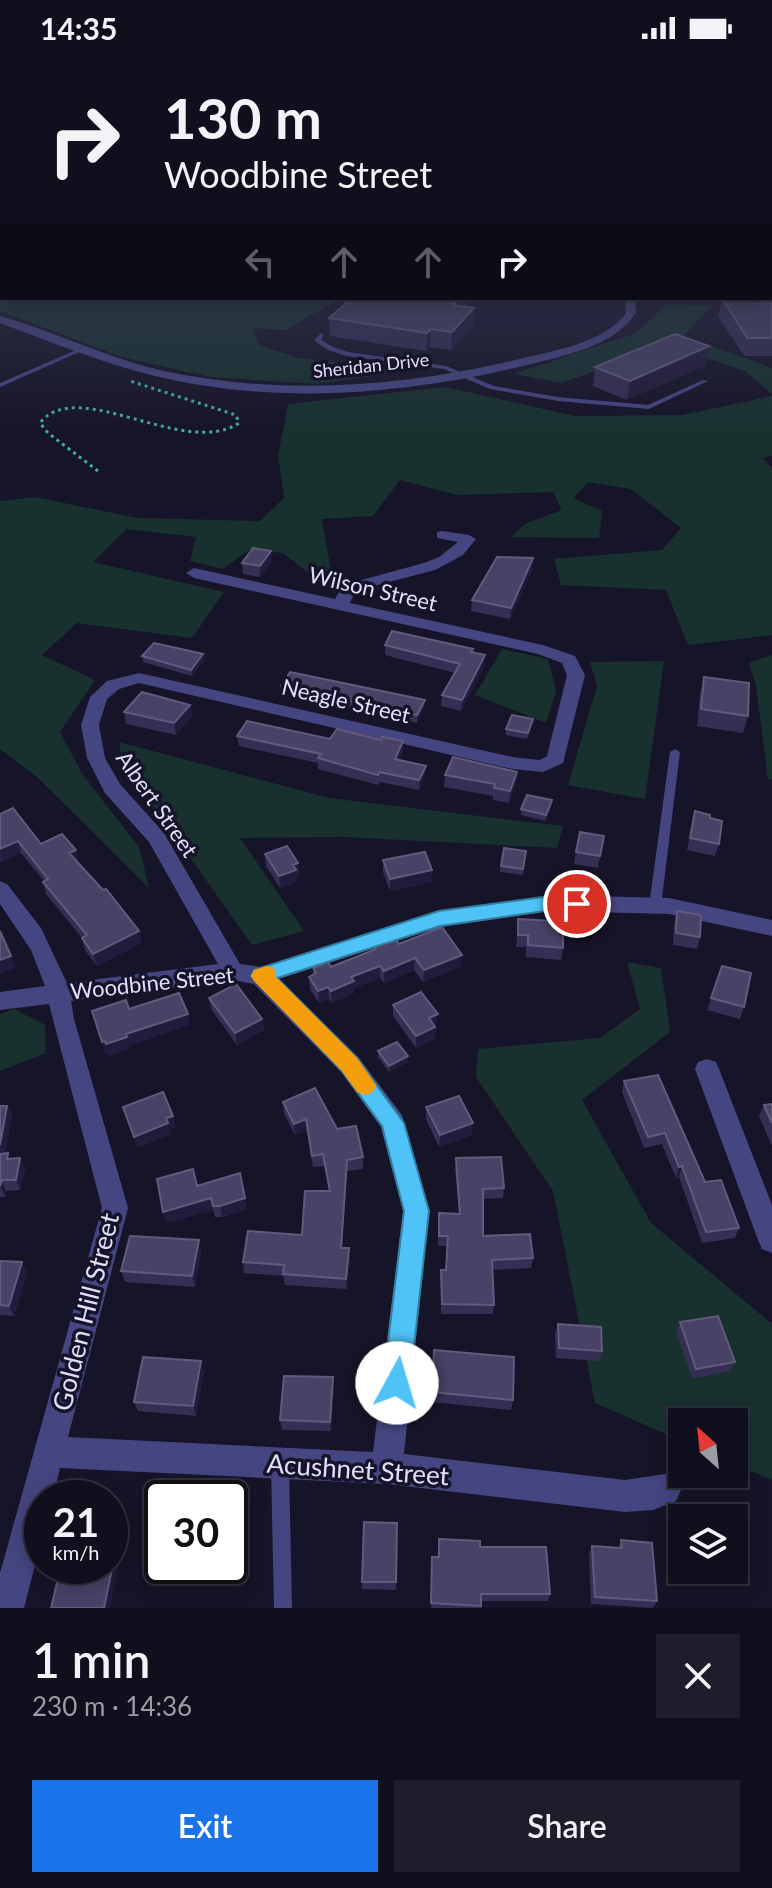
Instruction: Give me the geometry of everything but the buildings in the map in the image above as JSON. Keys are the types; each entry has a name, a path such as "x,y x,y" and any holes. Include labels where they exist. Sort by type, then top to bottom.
{"street":[{"name":"Sheridan Drive","path":"0,319 119,363 178,378 237,387 315,391 519,364 590,341 628,318 630,300"},
{"path":"341,604 349,588 438,564 460,552 469,539 442,535"},
{"name":"Wilson Street","path":"194,573 543,650 569,660 576,675 556,759 543,766"},
{"name":"Neagle Street","path":"139,678 512,763 543,766"},
{"name":"Albert Street","path":"139,678 113,685 99,697 90,725 96,758 112,788 157,838 233,971"},
{"name":"Golden Hill Street","path":"0,889 17,909 47,959 60,992 62,1019 115,1208 7,1608"},
{"name":"Woodbine Street","path":"0,1001 233,971 261,976 439,919 551,903 655,906 772,928"},
{"path":"261,976 350,1065 393,1123 416,1211 387,1468"},
{"path":"707,1069 772,1240"},
{"name":"Acushnet Street","path":"50,1452 387,1468 625,1496 665,1490"}],"lane":[{"path":"321,335 317,340 324,346 345,353 438,365 492,388 558,399 649,407 705,381"},
{"path":"0,385 83,349"},
{"path":"655,906 675,752"},
{"path":"280,1463 283,1608"}],"path":[{"path":"98,471 48,433 40,423 47,414 73,406 194,433 233,428 239,423 236,415 127,380 119,363"}],"green space":[{"path":"0,300 338,300 285,330 253,328 258,345 299,358 405,371 317,384 210,377 122,357 0,311"},
{"path":"667,304 712,306 683,336 772,368 772,394 745,371 669,345 561,383 514,374 636,333"},
{"path":"445,387 575,416 682,415 772,396 772,456 763,458 772,468 772,635 688,645 666,590 561,585 554,559 662,550 681,528 631,489 588,482 573,498 602,511 599,538 511,537 525,524 562,510 553,492 457,495 400,480 373,516 322,519 335,594 283,553 249,550 223,569 190,561 196,537 126,529 93,562 224,592 192,638 77,623 42,655 95,680 60,732 83,775 139,847 149,888 37,777 0,749 0,501 35,497 137,518 260,521 284,498 278,455 288,404"},
{"path":"502,649 548,659 556,691 546,723 475,695"},
{"path":"772,655 772,779 768,779 756,686 749,663"},
{"path":"664,661 645,799 568,785 597,686 590,662"},
{"path":"119,742 329,798 563,826 557,848 344,837 240,838 304,931 252,945 158,812 124,775"},
{"path":"627,962 661,968 670,1032 582,1100 651,1223 772,1324 772,1480 748,1470 748,1408 668,1408 668,1435 595,1403 553,1191 476,1077 478,1049 600,1038 640,1009"},
{"path":"14,1009 45,1025 46,1053 0,1071 0,1014"}],"slow traffic":[{"path":"267,974 261,976 350,1065 365,1085"}],"route":[{"path":"397,1383 416,1211 393,1123 350,1065 261,976 439,919 551,903 577,904"}]}
